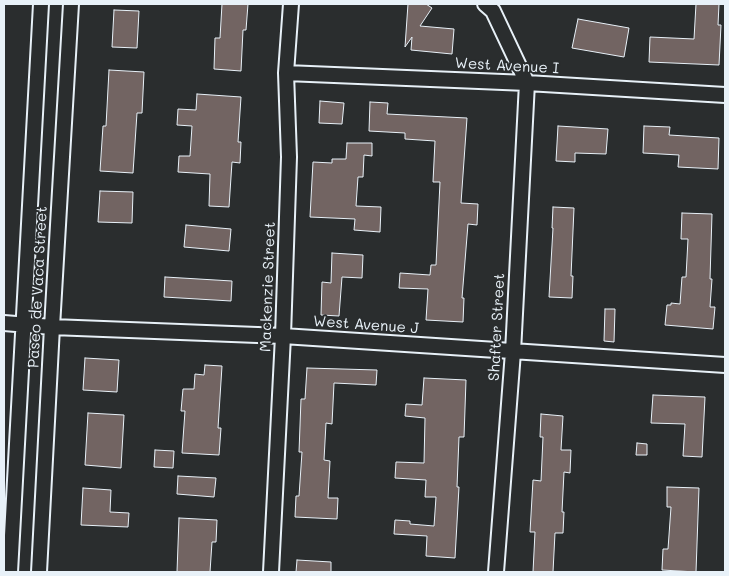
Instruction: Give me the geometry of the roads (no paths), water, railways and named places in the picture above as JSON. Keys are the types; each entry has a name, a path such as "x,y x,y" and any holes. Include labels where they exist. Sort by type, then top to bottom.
{"street":[{"name":"Paseo de Vaca Street","path":"10,572 41,4"},
{"name":"Paseo de Vaca Street","path":"39,572 71,4"},
{"name":"Mackenzie Street","path":"271,572 283,336 289,157 286,73 291,4"},
{"path":"485,4 493,11 527,83"},
{"name":"West Avenue I","path":"286,73 527,83 725,95"},
{"name":"Shafter Street","path":"496,572 513,352 527,83"},
{"name":"West Avenue J","path":"4,323 52,327 283,336 725,365"}]}
